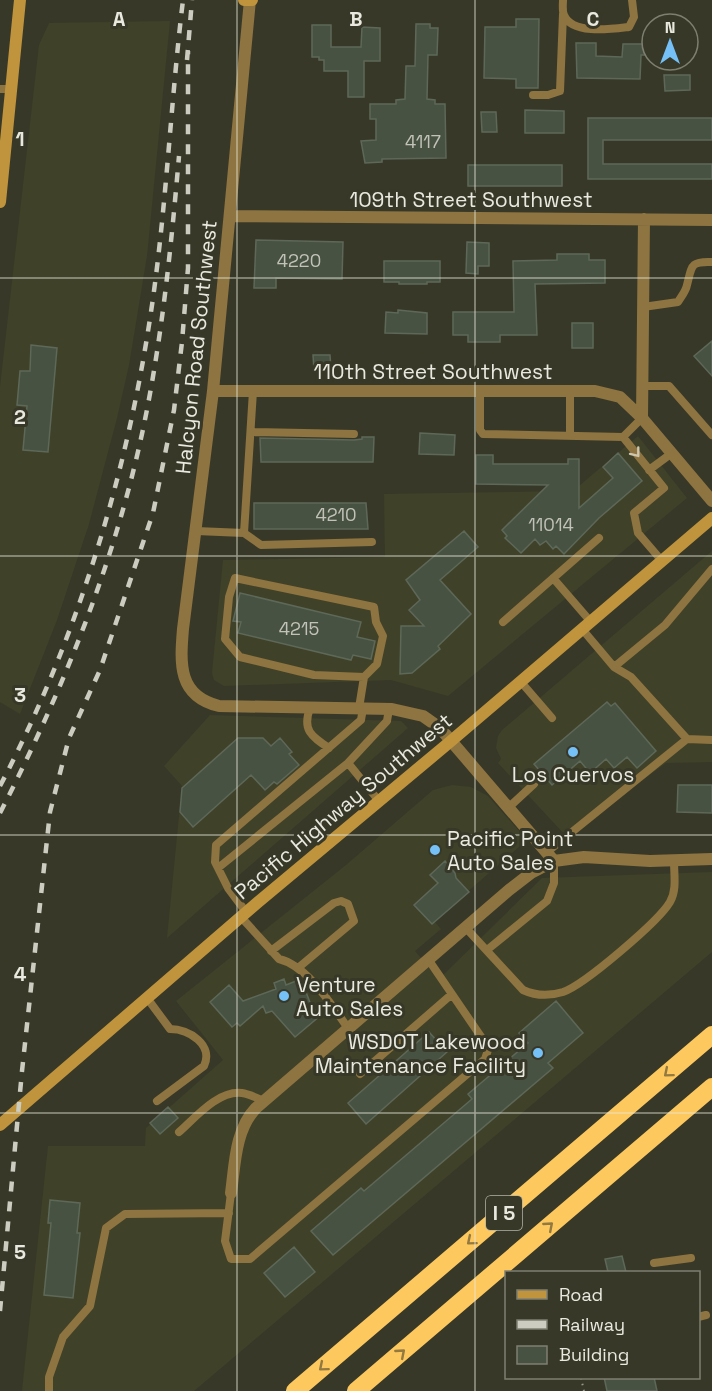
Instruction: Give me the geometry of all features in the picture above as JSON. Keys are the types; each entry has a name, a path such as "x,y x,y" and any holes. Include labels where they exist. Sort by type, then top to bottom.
{"highway":[{"name":"I 5","path":"295,1391 712,1035"},
{"name":"I 5","path":"356,1391 712,1087"}],"main road":[{"path":"0,202 6,89 20,0"},
{"path":"244,0 251,0"},
{"name":"Pacific Highway Southwest","path":"0,1125 243,914 521,682 712,518"}],"street":[{"name":"Halcyon Road Southwest","path":"251,0 213,391 181,655 184,678 195,694 208,702 219,706 310,708"},
{"name":"109th Street Southwest","path":"230,216 712,220"},
{"path":"642,418 644,219"},
{"name":"110th Street Southwest","path":"213,391 570,390 614,394 642,418 712,501"},
{"path":"310,708 389,709 423,716 441,728 550,857"},
{"path":"231,1192 241,1134 251,1114 465,927 550,857 712,860"}],"lane":[{"path":"534,95 548,95 560,91 563,0"},
{"path":"563,14 569,22 579,28 629,27 634,20 632,0"},
{"path":"643,307 678,302 687,287 689,270 694,264 702,261 712,262"},
{"path":"643,386 669,386 712,435"},
{"path":"480,390 480,430 483,434 623,437 642,418"},
{"path":"570,390 570,435"},
{"path":"244,532 253,391"},
{"path":"251,432 354,434"},
{"path":"623,437 664,488 634,513 638,533 662,561"},
{"path":"649,470 672,453"},
{"path":"195,531 244,532 261,545 372,542"},
{"path":"503,622 598,538"},
{"path":"614,667 665,625 712,568"},
{"path":"348,1028 320,989 298,968 279,959 243,914 215,862 216,845 362,720 364,677 377,664 383,636 376,622 374,607 236,578 229,597 225,639 240,657 314,675 364,677"},
{"path":"553,578 614,667 631,676 687,739"},
{"path":"521,682 552,718"},
{"path":"310,708 307,718 312,736 329,748"},
{"path":"218,868 348,763 387,721 389,709"},
{"path":"487,950 547,901 554,883 550,857 687,739 712,740"},
{"path":"348,763 379,801"},
{"path":"508,808 534,784"},
{"path":"465,927 523,990 544,995 565,991 598,970 659,916 670,901 674,889 674,861"},
{"path":"271,951 334,903 341,901 348,904 354,921 298,968"},
{"path":"231,1192 225,1241 231,1258 250,1258 485,1059 488,1050 484,1041 428,959"},
{"path":"360,1074 452,994"},
{"path":"147,998 170,1029 182,1029 192,1033 208,1058 204,1066 157,1101"},
{"path":"179,1132 221,1097 243,1093 264,1101"},
{"path":"49,1391 49,1377 63,1337 90,1306 106,1228 125,1214 229,1214"},
{"path":"654,1263 691,1258"}],"shaded area":[{"path":"170,21 147,256 129,365 89,524 57,620 20,714 0,702 0,387 39,45 49,23"},
{"path":"638,436 687,498 448,696 391,680 224,686 214,680 212,673 223,560 385,557 384,494 573,491"},
{"path":"712,551 712,762 666,763 566,836 498,763 501,759 496,748 498,736 502,730"},
{"path":"210,715 401,721 408,728 167,938 182,786 164,766"},
{"path":"452,785 471,787 488,796 527,840 434,921 441,929 415,951 439,979 542,878 712,872 712,952 194,1391 22,1391 48,1146 145,1146 146,1128 223,1060 176,1001 346,865 433,790"}],"building":[{"path":"516,19 539,19 538,88 516,88 516,79 484,78 485,27 516,27"},
{"path":"416,24 430,24 430,28 438,28 437,55 428,55 427,99 435,100 435,104 445,104 446,158 382,159 382,162 365,163 361,141 376,140 376,119 370,119 370,104 396,104 396,100 405,99 406,66 415,66"},
{"path":"312,25 331,25 331,47 361,47 362,27 380,28 380,61 364,61 364,97 348,97 348,71 324,71 324,60 312,57"},
{"path":"576,43 596,43 596,56 622,57 623,44 640,44 640,79 577,78"},
{"path":"664,75 690,75 690,90 665,91"},
{"path":"525,110 564,111 564,133 525,133"},
{"path":"481,112 496,112 497,132 482,132"},
{"path":"588,118 712,118 712,140 603,140 603,164 712,164 712,179 588,179"},
{"path":"468,165 562,165 562,186 468,186"},
{"path":"256,240 343,242 342,279 276,278 276,288 254,288"},
{"path":"467,242 489,243 489,266 478,266 478,274 466,273"},
{"path":"557,254 589,254 589,260 605,260 605,283 535,284 537,335 500,335 500,342 468,342 468,335 453,335 453,312 514,312 513,261 557,260"},
{"path":"384,261 440,261 440,282 399,284 399,282 384,282"},
{"path":"398,310 427,313 427,334 385,333 386,312 398,313"},
{"path":"572,323 593,323 593,348 572,348"},
{"path":"712,341 712,376 694,356"},
{"path":"31,345 57,348 48,452 23,450 27,406 17,405 20,371 30,371"},
{"path":"313,355 330,355 331,370 314,370"},
{"path":"420,433 455,435 454,455 419,454"},
{"path":"362,437 374,437 373,462 261,462 260,438 354,440 362,439"},
{"path":"618,453 642,481 599,518 564,554 556,546 553,549 546,541 540,545 535,539 521,553 505,538 507,536 502,530 548,485 476,484 476,455 493,455 493,464 568,464 568,459 579,459 579,508 613,478 603,467"},
{"path":"254,503 366,503 368,529 254,529"},
{"path":"464,531 478,547 440,580 471,614 438,646 440,649 412,673 400,674 401,626 424,626 409,610 420,600 406,580"},
{"path":"240,593 361,622 357,637 375,641 371,659 353,655 351,660 238,633 241,622 233,621"},
{"path":"607,702 611,706 615,703 656,751 637,768 627,757 614,768 606,759 590,773 580,761 552,785 534,764"},
{"path":"238,738 263,738 271,746 280,738 292,752 289,754 299,765 277,784 274,782 265,790 251,775 193,827 180,812 182,788"},
{"path":"678,785 712,785 712,813 677,812"},
{"path":"445,861 469,892 432,924 414,905 438,883 430,875"},
{"path":"284,979 286,985 301,979 311,1005 320,1016 295,1037 272,1011 266,1013 263,1006 240,1026 237,1023 232,1027 210,1002 229,985 243,1001 276,989 274,983"},
{"path":"556,1001 583,1033 548,1063 553,1068 333,1255 311,1231 361,1188 364,1191 472,1099 468,1094 528,1043 519,1033"},
{"path":"429,1032 447,1052 366,1124 348,1103"},
{"path":"168,1107 178,1118 160,1134 150,1123"},
{"path":"50,1200 80,1203 77,1233 80,1233 73,1298 44,1295 51,1223 48,1223"},
{"path":"294,1247 315,1272 285,1297 264,1273"},
{"path":"622,1256 626,1271 608,1271 605,1259"},
{"path":"604,1379 654,1379 657,1391 607,1391"}],"railway":[{"path":"0,786 27,732 74,619 111,503 126,444 155,285 183,0"},
{"path":"187,60 192,0"},
{"path":"0,1311 22,1071 50,812 69,738 100,670 153,513 174,410 188,268 188,51"},
{"path":"0,813 48,714 90,612 124,507 138,453 159,338 179,156"}],"place":[{"name":"Los Cuervos","path":"573,752"},
{"name":"Pacific Point Auto Sales","path":"435,850"},
{"name":"Venture Auto Sales","path":"284,996"},
{"name":"WSDOT Lakewood Maintenance Facility","path":"538,1053"}]}
